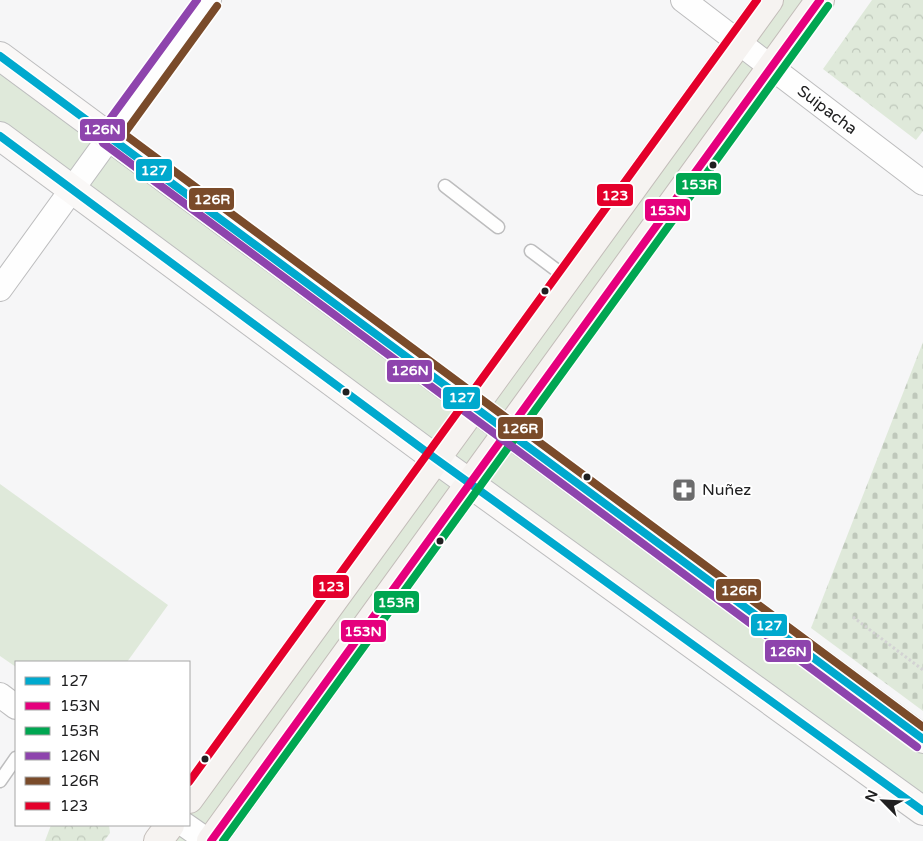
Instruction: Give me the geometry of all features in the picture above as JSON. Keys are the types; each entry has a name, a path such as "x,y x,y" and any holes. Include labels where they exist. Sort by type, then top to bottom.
{"main road":[{"path":"190,798 769,0"},
{"path":"209,841 508,432 820,0"},
{"path":"0,56 923,739"},
{"path":"0,136 470,484 923,811"},
{"path":"158,841 169,826"}],"street":[{"path":"0,289 208,0"},
{"name":"Suipacha","path":"684,0 923,183"},
{"path":"0,695 15,706"},
{"path":"186,826 209,841"}],"lane":[{"path":"445,186 498,227"},
{"path":"531,251 567,278"},
{"path":"0,781 15,759"}],"path":[{"path":"853,617 923,670"}],"green space":[{"path":"769,0 820,0 508,432 923,739 923,811 470,484 211,841 158,841 190,826 190,798 436,459 0,136 0,56 473,407"},
{"path":"872,0 923,0 923,131 916,140 823,69"},
{"path":"923,342 923,711 811,628"},
{"path":"0,484 168,605 128,661 15,661 15,666 0,656"},
{"path":"51,826 109,826 110,833 104,841 45,841"}],"transit line":[{"name":"126N","path":"197,0 102,130 100,137 103,143 917,747"},
{"name":"123","path":"190,781 757,0"},
{"name":"153N","path":"211,841 820,0"},
{"name":"126R","path":"217,6 124,134 923,727"},
{"name":"153R","path":"223,841 828,6"},
{"name":"127","path":"0,56 923,739"},
{"name":"127","path":"0,136 436,459 923,811"}],"place":[{"name":"Nuñez","path":"684,490"}]}
